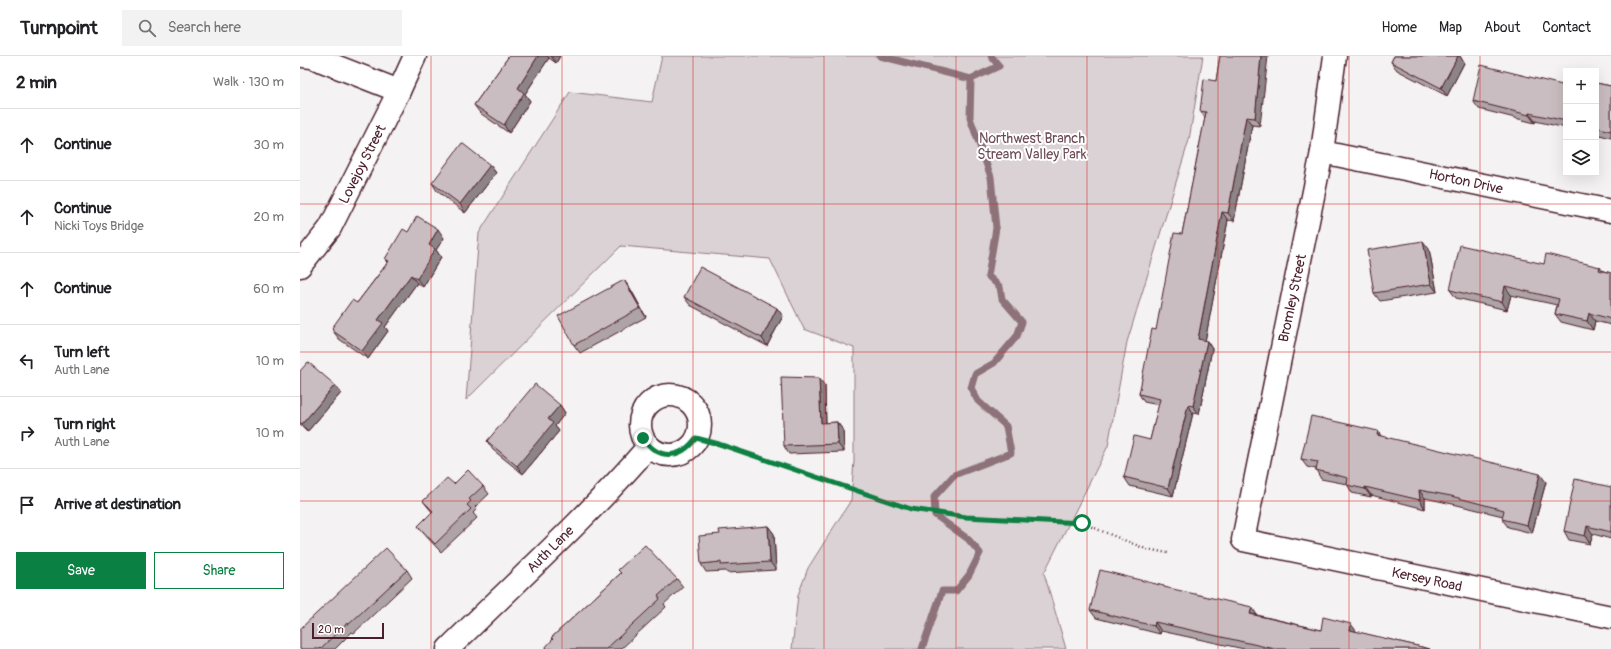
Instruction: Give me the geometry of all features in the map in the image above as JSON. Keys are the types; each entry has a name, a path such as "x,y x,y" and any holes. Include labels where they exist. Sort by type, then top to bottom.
{"street":[{"path":"303,56 312,57 399,91"},
{"name":"Lovejoy Street","path":"300,266 330,228 415,56"},
{"name":"Bromley Street","path":"1243,540 1322,152 1335,56"},
{"name":"Horton Drive","path":"1322,152 1611,211"},
{"path":"672,395 682,397 690,403 699,420 699,430 696,438 691,446 683,452 674,454 656,452 643,438 640,428 640,417 652,400 661,396 672,395"},
{"name":"Auth Lane","path":"448,649 592,507 649,446"},
{"name":"Kersey Road","path":"1243,540 1611,617"}],"path":[{"path":"696,438 719,444 911,509 966,517 1082,523 1146,549 1168,553"}],"green space":[{"name":"Northwest Branch Stream Valley Park","path":"662,56 1203,56 1189,140 1127,342 1108,446 1044,573 1066,649 792,649 798,595 808,568 851,500 854,461 854,348 804,329 770,259 621,246 466,400 479,233 570,92 652,102"}],"building":[{"path":"509,56 538,56 518,88 524,93 504,125 474,105"},
{"path":"1220,56 1261,56 1255,118 1246,117 1228,213 1222,212 1198,339 1207,341 1193,406 1188,405 1168,488 1124,477 1134,436 1150,440 1160,399 1139,394 1152,329 1156,330 1174,233 1182,234 1206,112 1200,111 1204,79 1216,81"},
{"path":"1394,56 1458,56 1441,88 1391,62"},
{"path":"1481,65 1562,85 1563,80 1563,120 1529,113 1529,115 1473,101"},
{"path":"1599,84 1611,86 1611,131 1599,128"},
{"path":"462,143 490,165 460,204 432,183"},
{"path":"417,216 438,229 429,245 435,249 417,279 411,275 378,320 383,323 362,351 333,331 332,328 352,300 357,303 389,261 385,259 403,229 408,232"},
{"path":"1423,241 1431,284 1374,293 1367,250"},
{"path":"1460,245 1544,264 1546,254 1600,267 1599,270 1611,273 1611,319 1589,313 1587,321 1555,314 1559,299 1505,286 1502,302 1450,290"},
{"path":"700,267 777,308 762,338 684,297"},
{"path":"624,280 640,308 574,345 558,316"},
{"path":"308,362 335,385 302,424 300,422 300,371"},
{"path":"781,377 819,378 821,423 837,422 838,444 784,446"},
{"path":"535,384 560,405 548,419 553,423 517,466 487,441"},
{"path":"1311,416 1378,431 1377,435 1540,474 1527,525 1502,519 1504,510 1451,496 1419,490 1420,500 1365,487 1365,489 1347,485 1348,478 1316,470 1318,462 1301,459"},
{"path":"468,470 483,486 469,499 471,501 467,505 471,509 435,544 418,526 433,511 423,501 447,478 454,484"},
{"path":"1575,479 1611,487 1611,532 1587,526 1585,536 1564,531"},
{"path":"768,526 770,562 721,565 721,562 701,564 699,536 720,534 719,530"},
{"path":"645,545 677,579 658,596 660,599 606,649 544,649 553,639 551,638 621,573 618,570"},
{"path":"386,548 407,570 320,649 300,649 300,629"},
{"path":"1100,570 1164,587 1252,607 1250,614 1321,630 1323,617 1351,624 1350,630 1430,649 1275,649 1155,622 1154,626 1090,610"}],"waterway":[{"path":"880,56 971,79 970,118 991,177 996,228 988,276 1000,287 1002,299 1022,322 1017,336 994,363 975,374 971,388 978,401 1006,426 1011,453 954,475 934,497 935,515 968,539 980,553 969,575 956,591 942,591 922,649"},
{"path":"971,79 999,66 991,56"}],"route":[{"path":"643,438 656,452 665,454 683,452 691,446 696,438 719,444 911,509 966,517 1082,523"}]}
